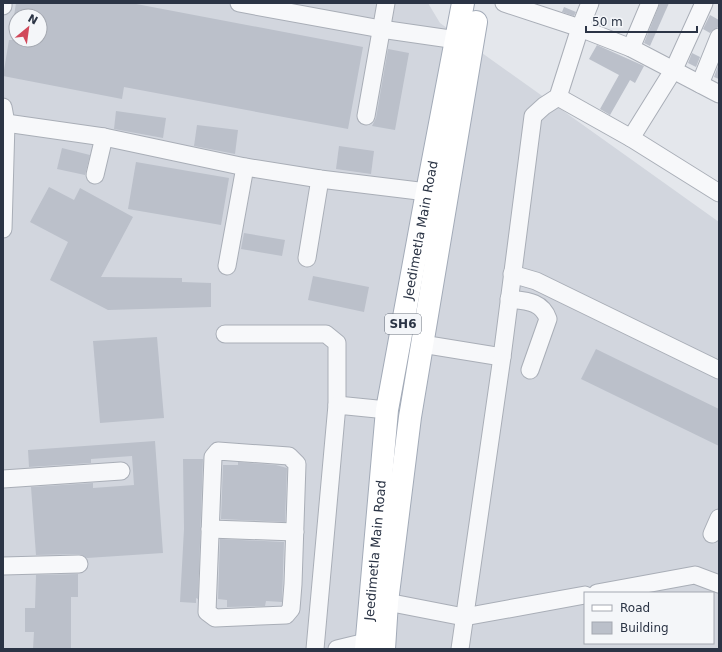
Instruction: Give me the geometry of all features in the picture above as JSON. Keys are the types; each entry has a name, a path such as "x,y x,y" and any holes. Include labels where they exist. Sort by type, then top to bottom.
{"main road":[{"name":"Jeedimetla Main Road","path":"372,647 388,410 426,192 464,3"},
{"name":"Jeedimetla Main Road","path":"372,647 387,602 410,417 479,3"}],"street":[{"path":"238,3 381,29 457,40"},
{"path":"366,116 386,3"},
{"path":"504,3 580,28 631,48 674,69 719,94"},
{"path":"460,649 502,356 533,116 544,106 558,97 580,28 590,3"},
{"path":"631,48 650,3"},
{"path":"631,138 674,69 704,3"},
{"path":"700,84 719,37"},
{"path":"558,97 631,138 719,193"},
{"path":"3,229 4,115 245,167 320,179 426,192"},
{"path":"95,175 104,137"},
{"path":"227,266 245,167"},
{"path":"307,258 320,179"},
{"path":"512,274 536,281 719,370"},
{"path":"509,299 534,302 546,313 548,319 530,370"},
{"path":"225,334 326,334 334,338 337,343 337,405 315,649"},
{"path":"422,344 502,356"},
{"path":"337,405 388,410"},
{"path":"218,451 289,456 294,459 297,464 295,532 291,609 286,615 215,618 209,615 207,612 213,458 218,451"},
{"path":"3,479 121,471"},
{"path":"712,534 719,518"},
{"path":"210,529 295,532"},
{"path":"3,566 79,564"},
{"path":"603,592 695,575 719,584"},
{"path":"293,584 320,583"},
{"path":"387,602 464,617 584,595"},
{"path":"337,649 372,647"}],"shaded area":[{"path":"3,3 428,3 440,23 719,222 719,649 3,649"}],"building":[{"path":"16,3 131,3 363,47 348,129 124,87 122,99 3,76 8,46 8,48 48,48 48,8 15,8"},
{"path":"660,3 669,3 650,46 644,43"},
{"path":"564,7 576,12 574,16 562,12"},
{"path":"710,15 719,20 718,27 710,33 703,29"},
{"path":"597,45 644,66 635,83 630,80 610,115 600,109 619,75 589,59"},
{"path":"388,49 409,53 395,130 372,126 376,118"},
{"path":"692,53 700,57 696,67 688,63"},
{"path":"719,66 719,79 714,77"},
{"path":"116,111 166,118 163,138 114,129"},
{"path":"197,125 238,130 235,154 194,146"},
{"path":"339,146 374,151 371,174 336,169"},
{"path":"62,148 90,155 85,175 57,169"},
{"path":"136,162 229,178 221,225 128,209"},
{"path":"49,187 74,200 80,188 133,217 101,277 182,278 182,282 211,283 211,307 108,310 50,280 68,242 30,222"},
{"path":"244,233 285,240 282,256 241,249"},
{"path":"313,276 369,287 364,312 308,300"},
{"path":"157,337 164,418 100,423 93,341"},
{"path":"596,349 719,409 719,446 581,379"},
{"path":"155,441 163,553 87,558 79,554 36,555 31,487 93,483 93,488 134,485 132,456 91,459 91,463 29,467 28,450"},
{"path":"183,459 203,459 198,599 196,598 196,603 180,602 184,529"},
{"path":"238,462 276,465 287,468 285,522 221,519 223,465 238,465"},
{"path":"220,539 284,542 282,602 266,601 265,606 227,607 227,600 218,599"},
{"path":"78,574 78,597 71,597 71,649 33,649 34,632 25,632 25,608 35,608 36,575"}]}
